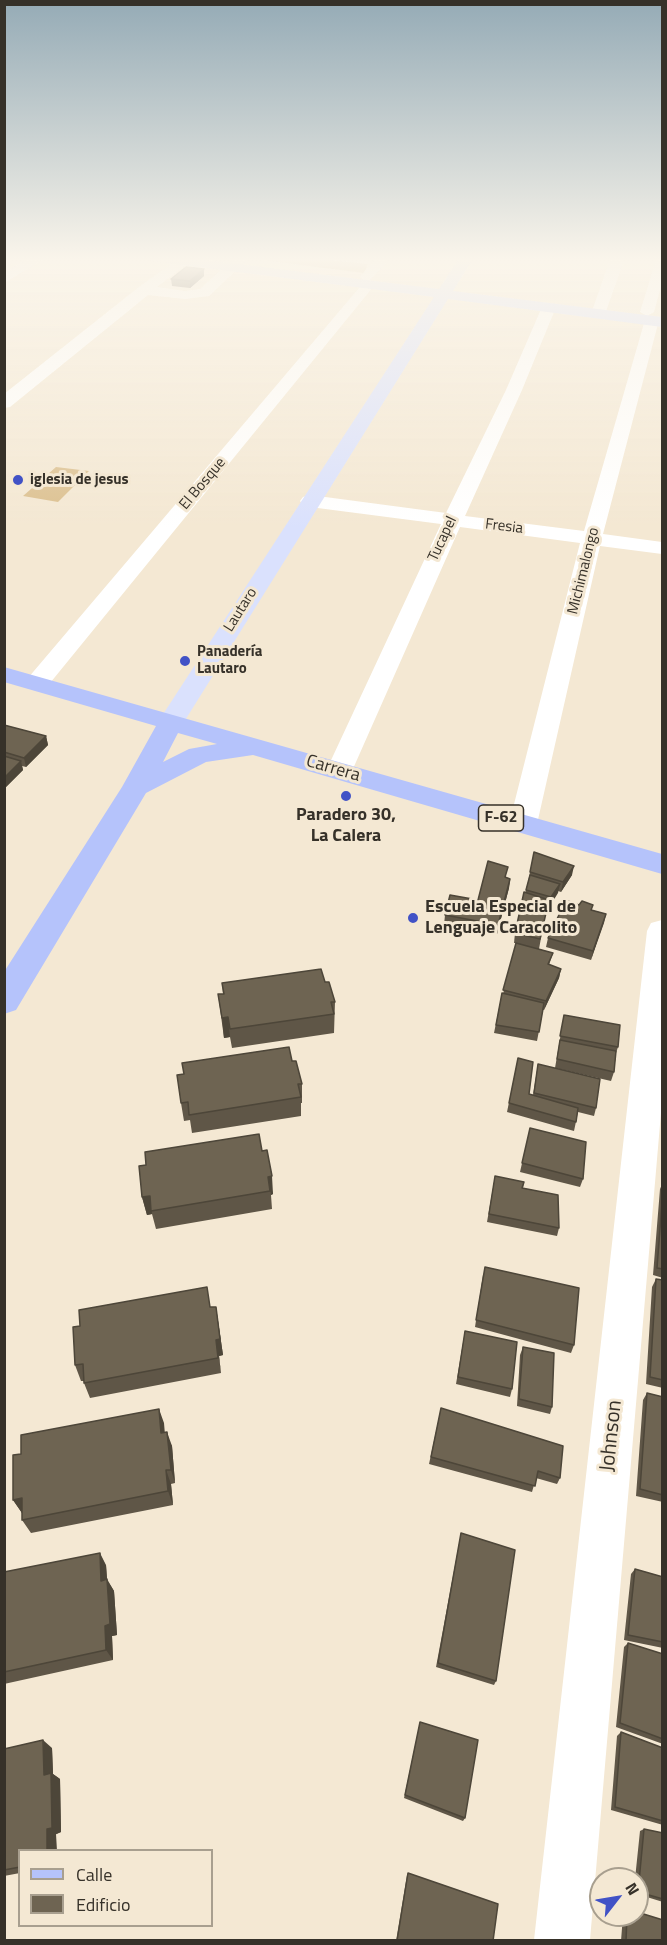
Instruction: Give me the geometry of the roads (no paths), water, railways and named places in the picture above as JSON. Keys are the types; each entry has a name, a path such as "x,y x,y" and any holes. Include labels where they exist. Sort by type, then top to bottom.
{"main road":[{"name":"Carrera","path":"4,674 663,864"},
{"name":"Lautaro","path":"4,1001 136,787 171,722"},
{"path":"136,787 199,755 255,746"}],"street":[{"path":"4,403 72,348"},
{"name":"El Bosque","path":"37,683 313,348"},
{"name":"Lautaro","path":"171,722 409,348"},
{"name":"Tucapel","path":"339,771 532,348"},
{"name":"Michimalongo","path":"523,824 592,538 647,348"},
{"name":"Fresia","path":"310,501 663,548"},
{"name":"Johnson","path":"562,1941 663,931"}],"place":[{"name":"iglesia de jesus","path":"18,480"},
{"name":"Panadería Lautaro","path":"185,661"},
{"name":"Paradero 30, La Calera","path":"346,796"},
{"name":"Escuela Especial de Lenguaje Caracolito","path":"413,918"}]}
